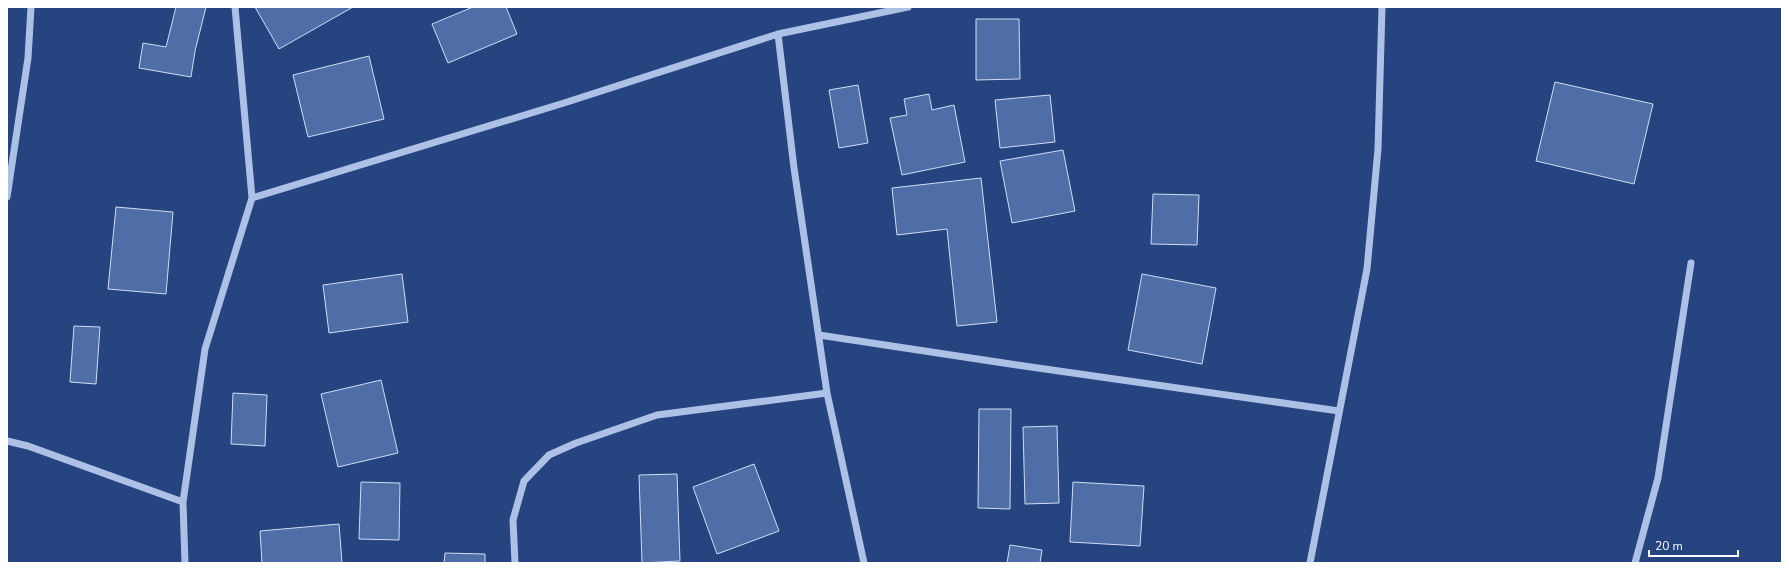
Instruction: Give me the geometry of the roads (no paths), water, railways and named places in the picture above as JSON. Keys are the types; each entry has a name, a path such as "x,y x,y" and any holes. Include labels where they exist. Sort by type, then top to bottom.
{"street":[{"path":"7,197 28,58 31,7"},
{"path":"185,563 183,502 205,348 252,198 235,7"},
{"path":"252,198 564,103 778,34 908,7"},
{"path":"1310,563 1367,269 1378,150 1382,7"},
{"path":"778,34 794,168 827,393 864,563"},
{"path":"1635,563 1658,478 1691,263"},
{"path":"819,335 1024,367 1339,411"},
{"path":"515,563 513,520 524,481 549,455 576,443 657,415 827,393"},
{"path":"7,441 28,446 183,502"}]}
